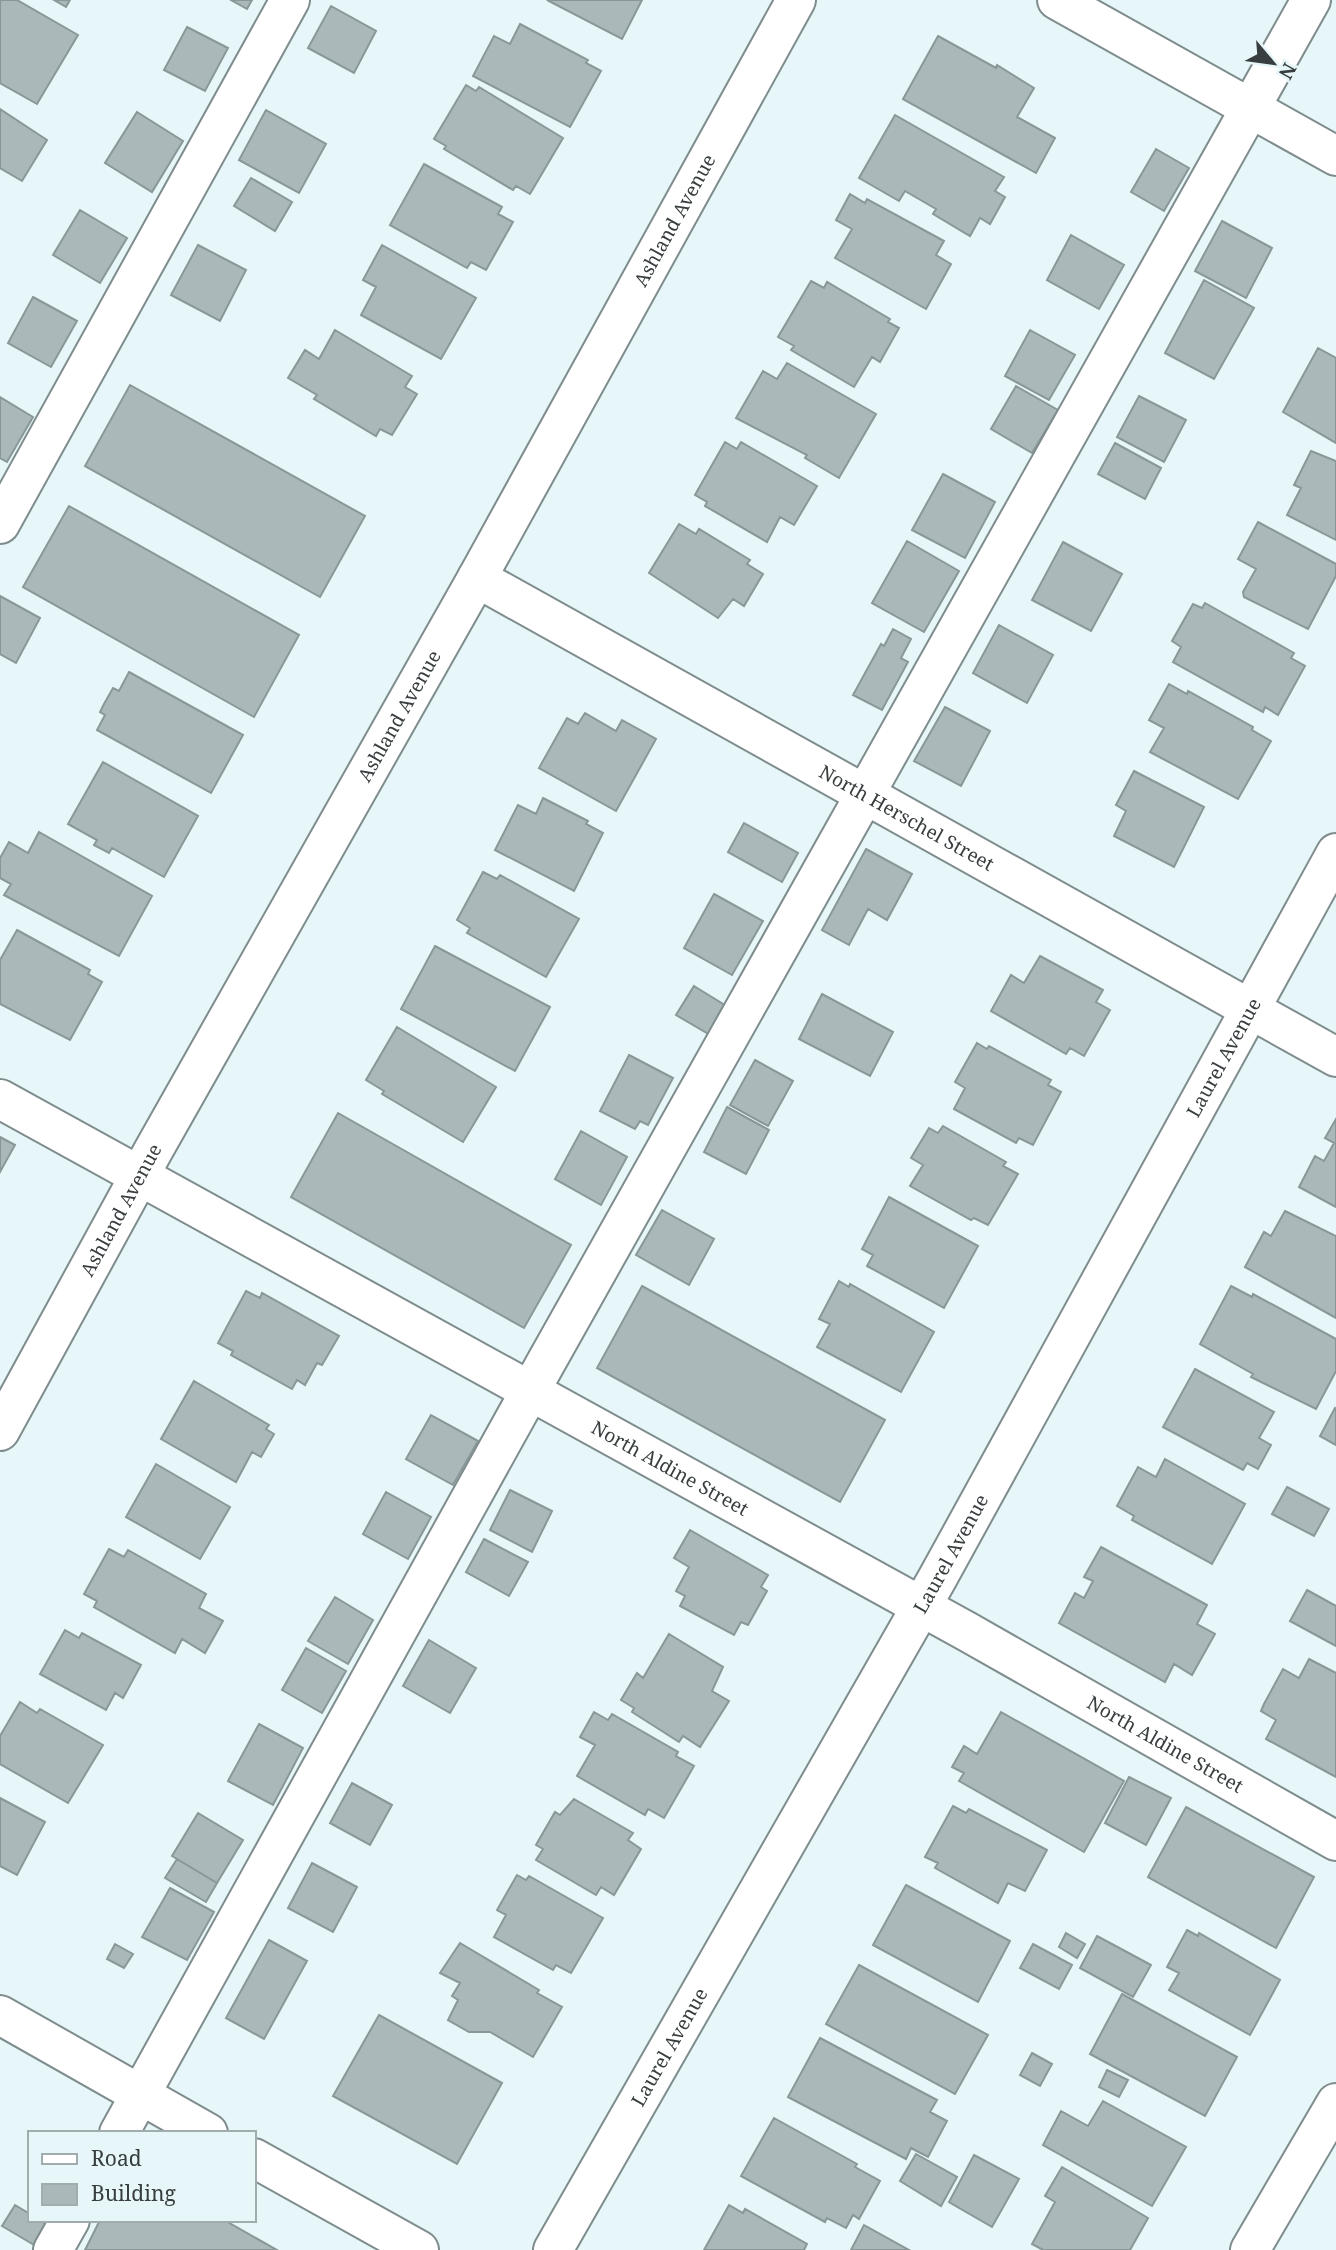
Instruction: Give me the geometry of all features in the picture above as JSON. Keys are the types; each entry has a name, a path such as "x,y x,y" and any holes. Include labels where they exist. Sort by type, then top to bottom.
{"street":[{"path":"0,524 290,0"},
{"name":"Ashland Avenue","path":"0,1431 139,1177 477,578 796,0"},
{"path":"1056,0 1336,156"},
{"path":"120,2131 530,1393 1311,0"},
{"name":"North Herschel Street","path":"477,578 1336,1057"},
{"name":"Laurel Avenue","path":"554,2250 920,1607 1336,853"},
{"name":"North Aldine Street","path":"0,1099 920,1607 1336,1841"},
{"path":"0,2015 204,2131"},
{"path":"1250,2250 1336,2103"},
{"path":"256,2159 419,2250"},
{"path":"53,2250 69,2222"}],"building":[{"path":"0,0 17,0 78,35 37,104 0,83"},
{"path":"54,0 70,0 66,7"},
{"path":"231,0 252,0 247,9"},
{"path":"547,0 642,0 622,39"},
{"path":"331,6 376,31 354,73 308,48"},
{"path":"520,24 588,60 586,63 601,71 570,127 473,76 494,36 510,44"},
{"path":"187,27 228,48 205,91 164,70"},
{"path":"938,36 996,68 997,65 1034,88 1017,117 1055,138 1036,173 903,99"},
{"path":"466,85 476,91 479,87 563,138 530,194 516,186 513,190 444,149 446,146 434,139"},
{"path":"0,109 47,140 22,181 0,168"},
{"path":"266,110 326,144 299,193 239,160"},
{"path":"137,112 183,141 152,192 105,163"},
{"path":"895,115 1004,177 995,191 1005,197 990,224 980,218 970,236 933,214 936,209 905,191 899,201 859,178"},
{"path":"1156,149 1189,168 1164,211 1131,192"},
{"path":"424,164 502,207 498,214 513,222 486,270 471,262 467,268 390,225"},
{"path":"251,178 292,202 275,231 234,206"},
{"path":"850,194 865,203 867,199 944,241 936,255 951,264 926,309 835,258 852,229 836,220"},
{"path":"80,210 127,238 100,283 53,255"},
{"path":"1222,221 1272,248 1246,298 1195,271"},
{"path":"1071,235 1124,265 1099,309 1047,280"},
{"path":"198,245 246,270 220,321 171,295"},
{"path":"382,245 476,298 441,359 361,315 376,287 363,280"},
{"path":"1204,280 1254,308 1214,379 1165,353"},
{"path":"811,281 824,288 827,282 890,319 888,322 899,328 880,362 872,357 854,387 791,350 794,346 778,337"},
{"path":"33,297 77,321 51,367 8,343"},
{"path":"335,330 412,376 405,387 417,394 392,435 380,429 376,436 314,399 317,395 288,378 305,350 319,359"},
{"path":"1030,330 1075,355 1049,400 1005,376"},
{"path":"1318,348 1336,358 1336,443 1283,412"},
{"path":"787,363 876,414 839,478 805,458 807,455 736,418 763,371 777,379"},
{"path":"130,385 365,516 320,597 85,466"},
{"path":"1016,386 1058,410 1032,453 991,429"},
{"path":"1139,396 1186,420 1164,462 1117,437"},
{"path":"0,397 33,417 7,462 0,458"},
{"path":"725,442 737,449 741,442 817,486 794,525 780,517 767,542 705,506 707,502 695,495"},
{"path":"1115,443 1161,468 1145,499 1098,474"},
{"path":"1311,451 1336,461 1336,540 1287,515 1301,488 1294,485"},
{"path":"943,474 995,502 965,558 912,530"},
{"path":"69,506 299,635 254,717 23,587"},
{"path":"1258,522 1336,564 1336,576 1308,629 1244,597 1243,592 1256,569 1238,559"},
{"path":"679,524 696,534 699,529 750,560 747,564 763,574 744,606 733,599 718,618 649,573"},
{"path":"907,541 959,571 924,632 872,603"},
{"path":"1063,542 1122,574 1091,631 1032,600"},
{"path":"0,596 40,618 16,663 0,654"},
{"path":"1205,603 1294,653 1291,658 1305,666 1278,715 1265,707 1263,712 1173,662 1181,647 1172,641 1193,604 1202,608"},
{"path":"999,625 1053,655 1027,703 973,673"},
{"path":"893,629 911,639 901,658 908,662 882,710 853,695 881,644 884,646"},
{"path":"129,672 243,735 211,793 97,730 105,715 100,712 104,704 113,688 119,691"},
{"path":"1169,684 1187,694 1188,691 1253,727 1252,730 1271,741 1238,799 1150,752 1164,728 1149,720"},
{"path":"945,707 990,731 961,786 914,761"},
{"path":"585,713 616,731 622,720 656,739 616,811 539,768 567,718 578,724"},
{"path":"103,762 198,816 164,877 112,848 109,853 94,845 97,840 68,824"},
{"path":"1134,771 1204,807 1174,867 1114,836 1126,811 1116,805"},
{"path":"543,798 588,821 586,824 603,833 574,891 495,850 518,805 536,814"},
{"path":"744,823 798,853 782,882 728,852"},
{"path":"39,832 152,896 119,956 4,895 11,884 0,878 0,858 9,842 28,853"},
{"path":"866,849 912,874 887,920 868,909 849,945 822,930"},
{"path":"483,872 497,879 500,875 579,919 546,977 467,933 470,928 457,920"},
{"path":"714,894 763,921 732,975 684,948"},
{"path":"17,930 90,970 88,974 102,982 70,1040 0,1004 0,960"},
{"path":"435,946 550,1007 515,1071 401,1009"},
{"path":"1040,956 1103,990 1096,1002 1110,1010 1084,1056 1070,1048 1066,1054 991,1011 1011,975 1024,983"},
{"path":"694,986 728,1007 710,1035 676,1015"},
{"path":"822,994 893,1032 870,1076 799,1039"},
{"path":"397,1027 496,1087 463,1142 382,1094 384,1091 366,1080"},
{"path":"977,1043 987,1049 989,1046 1051,1080 1048,1085 1061,1092 1033,1145 1019,1138 1016,1143 954,1109 965,1088 955,1082"},
{"path":"629,1055 673,1078 648,1125 640,1121 635,1129 600,1111"},
{"path":"755,1060 793,1081 768,1126 730,1105"},
{"path":"727,1107 769,1130 746,1174 704,1152"},
{"path":"338,1113 571,1245 524,1328 291,1197"},
{"path":"1336,1119 1336,1207 1299,1187 1315,1156 1324,1161 1334,1143 1325,1138"},
{"path":"943,1126 1006,1162 1003,1166 1018,1174 988,1225 974,1218 971,1220 910,1186 923,1165 911,1158 929,1128 938,1133"},
{"path":"581,1131 627,1157 601,1205 555,1179"},
{"path":"0,1137 15,1145 0,1172"},
{"path":"889,1197 978,1246 944,1308 867,1266 873,1255 862,1249"},
{"path":"662,1210 714,1239 689,1285 636,1255"},
{"path":"1285,1211 1336,1236 1336,1318 1245,1267 1264,1232 1271,1236"},
{"path":"839,1281 849,1287 850,1284 934,1332 901,1392 817,1347 830,1324 819,1319"},
{"path":"642,1286 885,1420 840,1502 597,1368"},
{"path":"1231,1286 1252,1297 1253,1294 1336,1339 1336,1371 1316,1409 1251,1377 1253,1374 1200,1344"},
{"path":"246,1291 260,1298 262,1293 339,1336 322,1365 317,1363 305,1385 297,1380 292,1389 231,1355 233,1351 218,1343"},
{"path":"1195,1369 1274,1412 1259,1438 1271,1445 1258,1469 1247,1463 1243,1470 1163,1427"},
{"path":"194,1381 269,1425 266,1429 274,1434 261,1457 252,1452 236,1482 161,1439"},
{"path":"1336,1409 1336,1445 1320,1436"},
{"path":"431,1415 478,1441 453,1485 406,1459"},
{"path":"1165,1459 1245,1504 1212,1564 1132,1520 1134,1516 1117,1506 1138,1467 1156,1477"},
{"path":"156,1464 230,1507 200,1559 126,1517"},
{"path":"1287,1487 1329,1509 1314,1536 1272,1514"},
{"path":"510,1490 552,1511 532,1552 490,1530"},
{"path":"386,1492 431,1517 408,1559 363,1534"},
{"path":"690,1530 768,1575 761,1587 767,1591 748,1625 741,1622 734,1635 680,1606 685,1596 676,1591 689,1567 674,1558"},
{"path":"484,1539 528,1562 509,1596 466,1572"},
{"path":"1101,1547 1207,1605 1197,1624 1215,1634 1192,1675 1174,1664 1165,1682 1059,1623 1075,1593 1084,1598 1093,1581 1084,1577"},
{"path":"109,1549 124,1557 128,1550 206,1594 199,1608 223,1621 205,1653 182,1639 175,1653 94,1607 97,1601 84,1594"},
{"path":"1307,1590 1336,1606 1336,1646 1290,1621"},
{"path":"335,1597 373,1620 348,1664 308,1641"},
{"path":"65,1630 79,1638 82,1633 141,1665 123,1698 115,1693 106,1710 40,1674"},
{"path":"669,1634 723,1667 712,1691 729,1701 700,1747 683,1736 679,1742 632,1712 634,1708 621,1700 637,1673 643,1678"},
{"path":"429,1640 476,1668 450,1713 403,1686"},
{"path":"306,1648 346,1671 322,1713 282,1690"},
{"path":"1309,1659 1336,1673 1336,1777 1266,1739 1276,1720 1261,1711 1264,1704 1283,1669 1299,1678"},
{"path":"20,1702 37,1713 40,1709 103,1745 68,1803 0,1764 0,1736"},
{"path":"594,1712 608,1720 612,1714 678,1752 676,1756 694,1766 664,1818 648,1809 645,1815 577,1776 595,1745 580,1737"},
{"path":"1001,1712 1124,1781 1084,1852 959,1781 964,1773 952,1767 964,1746 977,1754"},
{"path":"259,1724 303,1748 273,1805 228,1781"},
{"path":"1129,1777 1171,1798 1146,1845 1105,1823"},
{"path":"352,1783 392,1805 370,1845 330,1823"},
{"path":"0,1798 45,1822 17,1875 0,1866"},
{"path":"574,1799 633,1833 628,1840 641,1849 614,1895 601,1887 596,1895 536,1860 543,1849 536,1845 555,1812 560,1815"},
{"path":"953,1806 966,1813 969,1809 1047,1850 1025,1891 1008,1883 998,1903 935,1868 938,1863 925,1857"},
{"path":"1186,1807 1314,1877 1276,1948 1148,1877"},
{"path":"198,1813 243,1840 217,1883 172,1856"},
{"path":"177,1859 217,1883 206,1902 165,1878"},
{"path":"312,1863 357,1887 333,1932 288,1908"},
{"path":"517,1875 526,1880 529,1876 603,1918 571,1973 556,1965 553,1970 494,1937 506,1915 497,1910"},
{"path":"906,1885 1010,1941 978,2002 873,1945"},
{"path":"170,1888 214,1912 187,1960 142,1937"},
{"path":"1187,1930 1198,1936 1199,1933 1280,1980 1250,2035 1169,1990 1179,1973 1167,1967"},
{"path":"1066,1933 1085,1944 1077,1958 1059,1947"},
{"path":"1097,1936 1151,1965 1133,1997 1080,1968"},
{"path":"269,1940 307,1961 264,2039 226,2018"},
{"path":"460,1943 539,1990 537,1993 562,2007 533,2057 490,2032 469,2032 448,2020 458,2000 452,1996 460,1983 440,1973"},
{"path":"115,1944 133,1954 124,1968 107,1959"},
{"path":"1033,1944 1072,1965 1059,1989 1020,1968"},
{"path":"859,1965 988,2035 955,2094 826,2024"},
{"path":"1122,1994 1237,2057 1205,2116 1090,2054"},
{"path":"379,2015 502,2083 457,2164 333,2096"},
{"path":"820,2038 937,2100 930,2112 947,2121 928,2157 911,2148 906,2159 788,2097"},
{"path":"1032,2053 1052,2064 1040,2086 1020,2075"},
{"path":"1107,2070 1128,2080 1119,2097 1099,2087"},
{"path":"1103,2101 1186,2147 1152,2206 1043,2145 1061,2111 1088,2126"},
{"path":"774,2118 857,2164 855,2167 880,2181 859,2219 853,2215 846,2228 827,2218 825,2222 741,2176"},
{"path":"916,2154 957,2177 941,2206 900,2181"},
{"path":"974,2155 1019,2179 992,2227 949,2202"},
{"path":"1062,2167 1148,2218 1130,2250 1043,2250 1032,2244 1055,2202 1045,2196"},
{"path":"15,2205 28,2213 28,2222 47,2223 34,2245 2,2226"},
{"path":"729,2205 743,2213 745,2209 807,2244 804,2250 704,2250"},
{"path":"99,2222 228,2222 277,2250 85,2250"},
{"path":"864,2225 909,2250 851,2250"}]}
